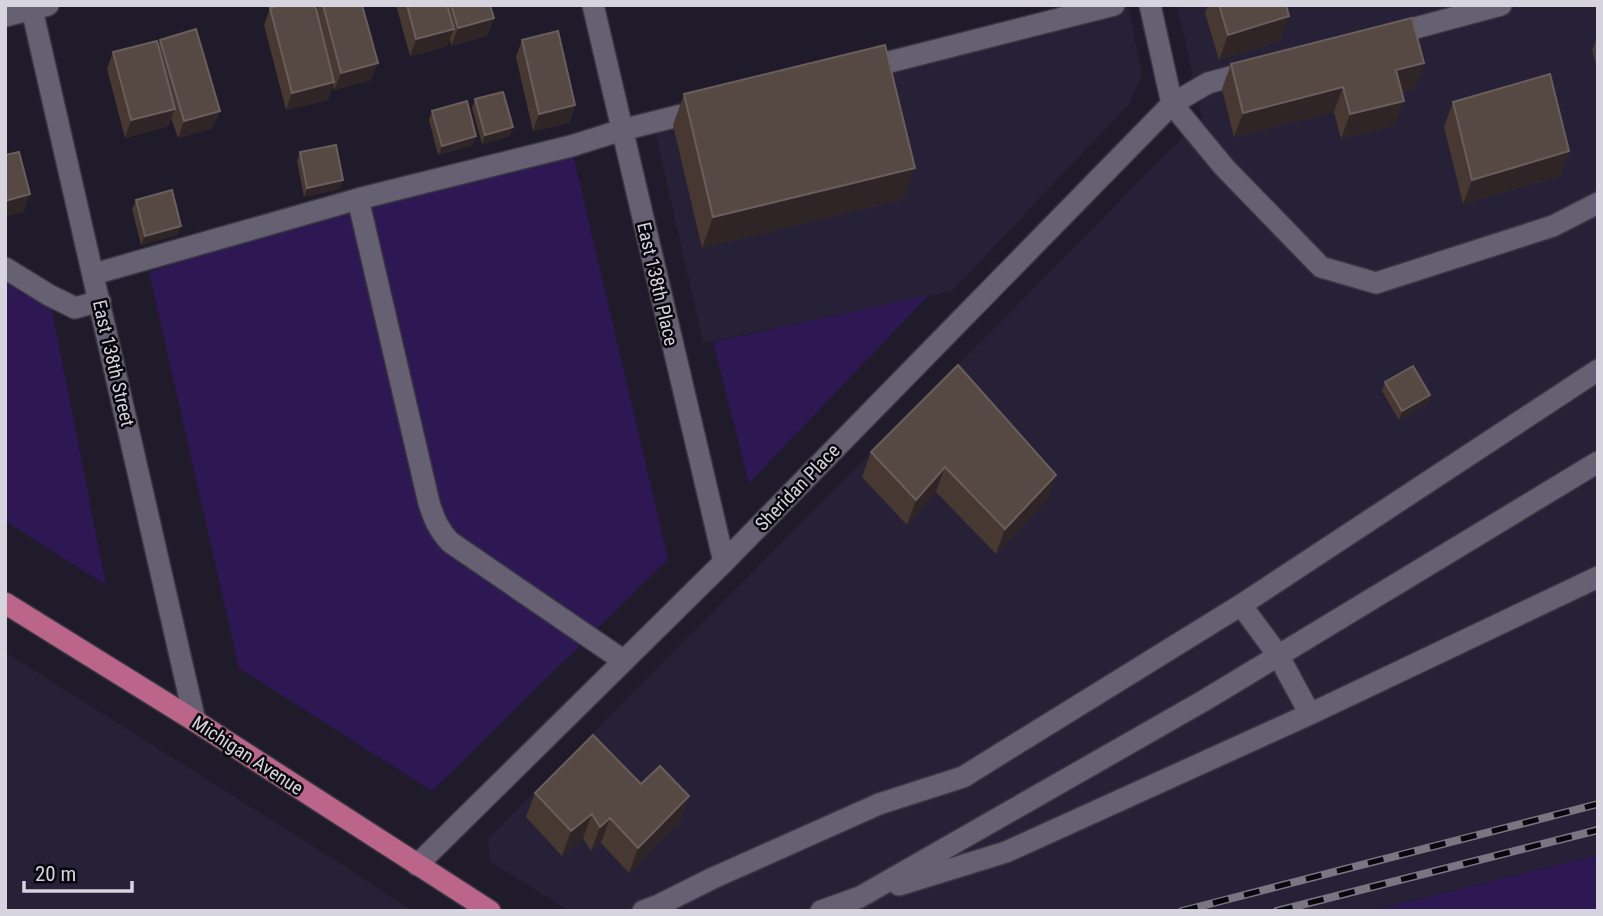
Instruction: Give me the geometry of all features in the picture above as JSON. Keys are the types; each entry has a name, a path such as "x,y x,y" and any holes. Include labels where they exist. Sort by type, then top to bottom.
{"main road":[{"name":"Michigan Avenue","path":"5,603 195,721 490,911"}],"street":[{"name":"East 138th Place","path":"593,5 724,562"},
{"path":"843,74 1114,5"},
{"path":"1150,5 1172,104 1224,167 1321,267 1376,284 1553,226 1598,203"},
{"path":"1368,41 1501,5"},
{"path":"5,16 37,7"},
{"name":"East 138th Street","path":"37,7 195,721"},
{"name":"Sheridan Place","path":"417,865 724,562 1172,104 1208,83 1274,66"},
{"path":"94,274 358,199 721,105"},
{"path":"358,199 429,503 440,531 450,542 624,661"},
{"path":"5,268 75,308 100,301"},
{"path":"643,911 878,804 963,777 1241,605 1598,370"},
{"path":"860,897 1193,707 1598,462"},
{"path":"821,911 1006,852 1310,714 1598,577"},
{"path":"1241,605 1278,655 1310,714"}],"shaded area":[{"path":"1114,5 1128,5 1142,74 1130,103 952,291 703,343 653,122"},
{"path":"1177,5 1598,5 1598,855 1370,911 569,911 490,861 488,839 1202,118"},
{"path":"571,146 668,559 432,791 239,668 149,272 358,199"},
{"path":"5,268 49,295 106,585 5,521"},
{"path":"929,295 749,483 713,342"},
{"path":"5,652 346,867 413,911 5,911"},
{"path":"1598,855 1598,911 1370,911"}],"building":[{"path":"280,5 315,5 334,82 292,93 270,8"},
{"path":"323,5 362,5 378,63 341,73"},
{"path":"407,5 447,5 454,29 416,39"},
{"path":"451,5 490,5 494,18 458,28"},
{"path":"1219,5 1286,5 1289,16 1228,35"},
{"path":"1412,18 1424,63 1396,70 1404,101 1350,114 1343,87 1243,113 1231,64"},
{"path":"196,29 220,111 184,121 160,40"},
{"path":"558,31 575,105 539,114 522,40"},
{"path":"157,41 175,109 131,120 113,52"},
{"path":"885,45 915,168 713,217 684,94"},
{"path":"1550,74 1569,151 1472,180 1453,102"},
{"path":"503,92 513,127 485,135 475,99"},
{"path":"467,101 476,136 442,146 432,111"},
{"path":"336,145 343,180 307,188 300,152"},
{"path":"19,152 30,194 5,201 5,155"},
{"path":"172,190 181,226 145,236 136,200"},
{"path":"958,365 1056,475 1005,529 945,467 916,500 871,452"},
{"path":"1413,366 1430,395 1402,411 1385,382"},
{"path":"593,735 641,784 660,766 689,796 638,848 610,818 600,827 592,814 571,831 535,793"}],"railway":[{"path":"1182,911 1598,804"},
{"path":"1277,911 1598,830"}]}
